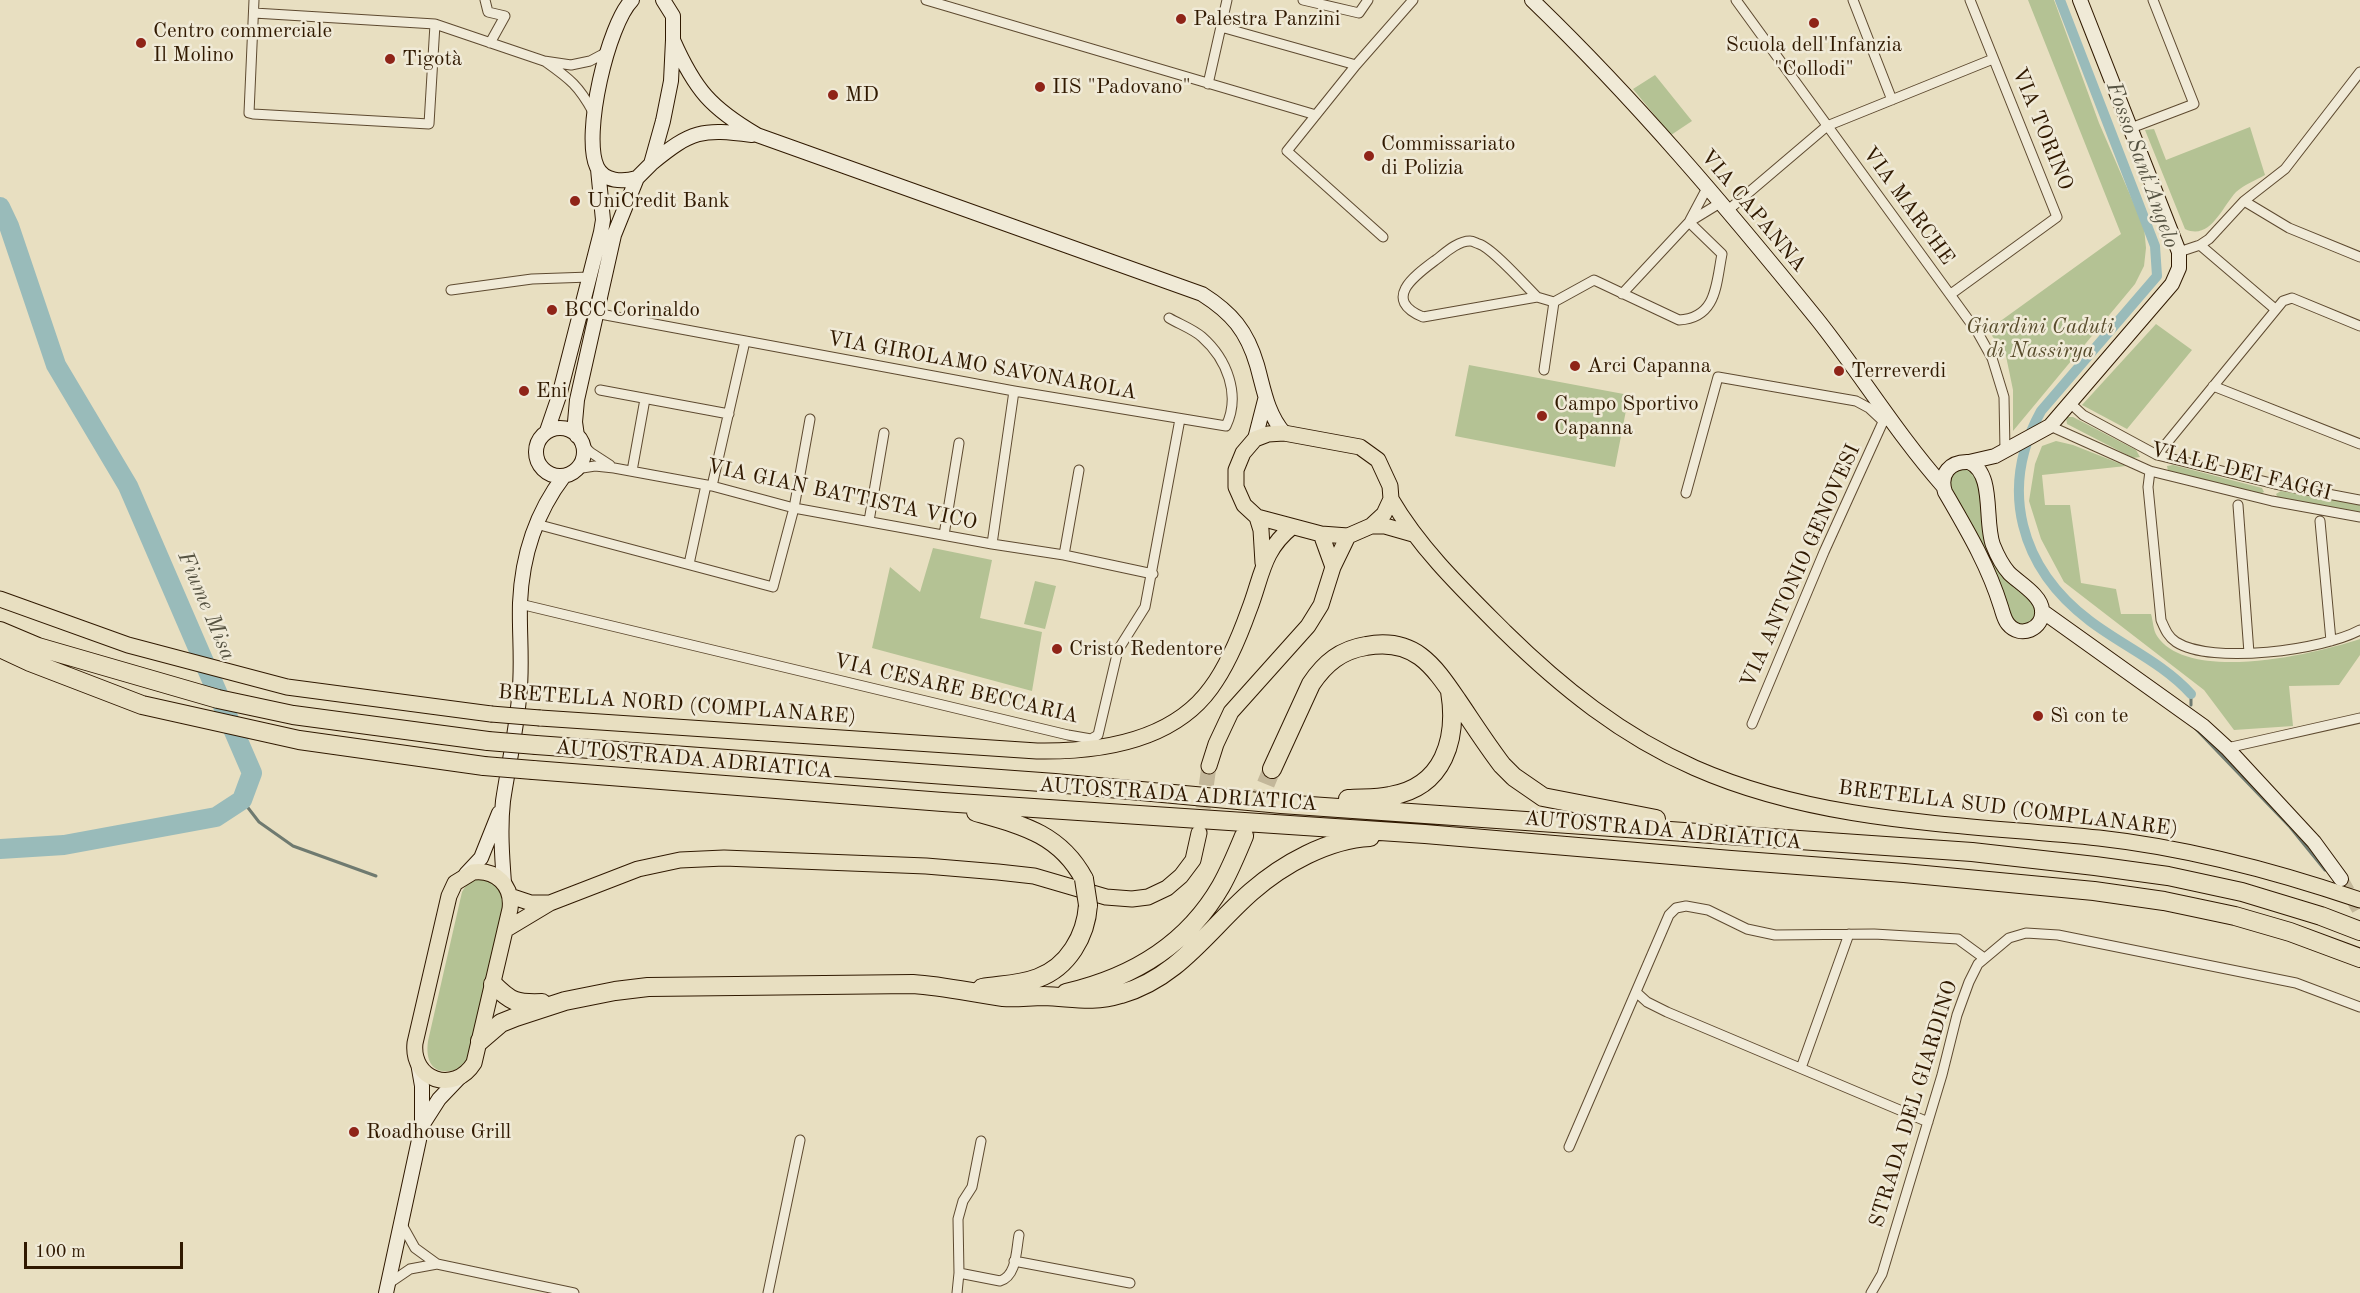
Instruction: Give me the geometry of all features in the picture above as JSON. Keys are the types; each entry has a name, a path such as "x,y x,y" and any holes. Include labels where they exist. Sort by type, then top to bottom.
{"highway":[{"name":"AUTOSTRADA ADRIATICA","path":"0,630 38,647 218,699 293,715 488,741 1055,783 1281,804 1972,852 2168,876 2242,892 2321,916 2360,931"},
{"path":"1272,769 1311,684 1330,661 1342,653 1373,644 1388,644 1415,652 1430,663 1440,674 1502,765 1514,777 1543,797 1731,834"},
{"name":"AUTOSTRADA ADRIATICA","path":"0,648 30,662 142,705 299,740 484,766 943,802 1425,834 1719,860 1904,873 2094,891 2164,901 2235,916 2290,932 2360,958"},
{"path":"1281,804 1390,796 1411,790 1424,782 1438,768 1450,743 1453,715 1450,689"},
{"path":"943,802 1031,829 1054,843 1074,861 1084,879 1088,905 1085,926 1077,945 1051,972 1025,982 965,990"},
{"path":"480,1041 501,1023 565,1001 648,987 913,984 1007,997 1044,996 1097,1000 1123,994 1145,985 1177,966 1251,892 1298,860 1340,842 1362,837 1425,834"},
{"path":"1044,996 1083,989 1117,978 1161,952 1187,930 1209,904 1221,885 1244,836"},
{"path":"493,984 507,998 521,1004 565,1001"}],"main road":[{"path":"548,431 603,220 593,146 599,82 607,52 622,13 632,0"},
{"path":"663,0 673,16"},
{"path":"651,164 659,139 671,81 674,0"},
{"name":"VIA CAPANNA","path":"1532,0 1612,79 1724,207 1818,321 1886,417 1943,486 1986,564 2008,625 2022,632 2037,626 2063,626"},
{"path":"1925,464 1951,466 2000,453 2050,426 2172,284 2179,268 2179,252 2080,0"},
{"path":"674,40 689,73 706,98 732,121 757,135 1202,294 1222,307 1239,325 1248,340 1265,400 1276,425 1284,434"},
{"path":"422,1126 438,1098 474,1063 510,909 503,802 521,677 520,604 526,552 542,507 564,476 576,469 583,458 575,422 577,400 614,235 637,178 680,141 702,132 719,131 757,135"},
{"path":"597,169 616,181 637,178"},
{"path":"1255,439 1268,434 1284,434 1360,447 1378,460 1390,486 1391,499 1384,514 1371,526 1348,536 1321,534 1292,527 1257,516 1244,505 1236,487 1236,470 1243,453 1255,439 1265,400"},
{"path":"542,507 542,468 536,457 536,446 542,435 548,431 563,428 580,440"},
{"path":"2000,453 1986,467 1984,475 1990,533 1998,558 2008,572 2038,600 2042,616 2037,626"},
{"path":"1969,462 1980,469 1984,475"},
{"path":"1943,486 1944,475 1951,466"},
{"path":"542,468 555,476 564,476"},
{"name":"BRETELLA SUD (COMPLANARE)","path":"1391,499 1413,534 1485,612 1544,670 1587,705 1638,738 1695,768 1754,790 1815,806 1906,821 2101,838 2171,848 2234,861 2297,878 2360,900"},
{"name":"BRETELLA NORD (COMPLANARE)","path":"1257,516 1261,530 1263,563"},
{"path":"1371,526 1385,526 1413,534"},
{"name":"BRETELLA NORD (COMPLANARE)","path":"0,599 128,645 287,687 491,714 540,718 1037,751 1074,751 1115,746 1148,734 1183,715 1210,690 1234,649 1250,608 1263,563 1272,546 1292,527"},
{"path":"1321,534 1333,567"},
{"path":"1209,766 1215,744 1231,712 1308,626 1321,605 1333,567 1348,536"},
{"path":"2042,611 2178,706 2227,748 2314,842 2341,879"},
{"path":"459,1078 439,1080 426,1074 415,1057 416,1043 449,896 455,883 481,858 503,802"},
{"path":"505,930 550,903 638,869 680,860 724,858 926,866 1034,876 1106,897 1132,899 1148,897 1167,888 1181,876 1193,860 1199,833"},
{"path":"466,874 487,872 493,874 507,889 531,903 550,903"},
{"path":"387,1288 422,1126 422,1086 418,1063"}],"street":[{"path":"254,0 249,113 253,114 429,124 435,24"},
{"path":"485,0 488,12 505,16 490,43"},
{"path":"926,0 1316,115"},
{"path":"1208,84 1227,0"},
{"path":"1303,0 1359,13 1368,0"},
{"path":"1383,237 1287,151 1356,65 1413,0"},
{"name":"VIA MARCHE","path":"1736,0 1978,333 2000,378 2004,397 2000,453"},
{"path":"1853,0 1892,100"},
{"name":"VIA TORINO","path":"1951,294 2057,216 1970,0"},
{"path":"2131,128 2194,104 2153,0"},
{"path":"254,13 435,24 544,61 571,65 590,61 607,52"},
{"path":"1221,27 1356,65"},
{"path":"1689,222 1724,207 1827,126 1994,59"},
{"path":"544,61 571,80 582,91 595,114"},
{"path":"2179,252 2200,245 2209,239 2244,201 2285,169 2360,72"},
{"path":"1622,294 1689,222 1707,188"},
{"path":"2244,201 2289,228 2360,257"},
{"path":"1537,297 1482,245 1469,241 1456,245 1412,277 1404,289 1405,303 1411,312 1423,317 1537,297 1554,302 1594,280 1679,320 1692,320 1704,312 1712,299 1722,254 1689,222"},
{"path":"2200,245 2275,309"},
{"path":"451,290 531,279 590,277"},
{"path":"2360,326 2292,298 2283,301 2157,455 2160,462 2158,468 2150,471 2148,487 2161,620 2166,632 2175,641 2188,648 2249,653 2331,641 2360,630"},
{"path":"1544,370 1554,302"},
{"name":"VIA GIROLAMO SAVONAROLA","path":"595,313 1014,391 1226,426 1232,413 1233,388 1219,356 1201,336 1169,318"},
{"path":"689,564 729,414 745,341"},
{"path":"1686,493 1718,377 1856,401 1886,417"},
{"path":"2214,386 2360,444"},
{"path":"600,390 729,414"},
{"path":"992,544 1014,391"},
{"path":"632,471 645,399"},
{"name":"VIALE DEI FAGGI","path":"2070,403 2083,414 2157,455 2275,484 2360,500"},
{"name":"VIA ANTONIO GENOVESI","path":"1752,724 1824,552 1886,417"},
{"path":"536,524 773,587 795,508 810,419"},
{"name":"VIA CESARE BECCARIA","path":"520,604 1091,739 1098,735 1118,650 1145,607 1153,574 1180,419"},
{"name":"VIALE DEI FAGGI","path":"2050,426 2150,471 2272,501 2360,517"},
{"path":"869,521 884,433"},
{"name":"VIA GIAN BATTISTA VICO","path":"580,440 590,453 614,468"},
{"path":"944,535 959,443"},
{"name":"VIA GIAN BATTISTA VICO","path":"576,469 595,466 632,471 709,486 795,508 1064,555 1153,574"},
{"path":"1064,555 1079,470"},
{"path":"2238,505 2249,653"},
{"path":"2320,521 2331,641"},
{"path":"2227,748 2360,718"},
{"path":"1569,1147 1669,915 1676,908 1686,906 1708,910 1761,933 1775,935 1849,934 1958,939 1984,958"},
{"name":"STRADA DEL GIARDINO","path":"1871,1293 1882,1274 1951,1046 1957,1014 1969,982 1984,958 2009,938 2026,933 2058,935 2296,983 2360,1006"},
{"path":"1801,1068 1849,934"},
{"path":"1636,992 1647,1002 1667,1012 1928,1122"},
{"path":"768,1293 801,1140"},
{"path":"957,1293 958,1219 963,1201 972,1187 981,1141"},
{"path":"401,1223 415,1248 437,1264"},
{"path":"959,1274 1000,1281 1007,1279 1011,1275 1019,1235"},
{"path":"1014,1261 1130,1283"},
{"path":"387,1288 410,1269 437,1264 574,1293"}],"green space":[{"name":"Giardini Caduti di Nassirya","path":"2028,0 2054,0 2099,123 2144,227 2146,248 2144,266 2135,284 2013,431 2013,390 2006,356 1988,330 2121,234"},
{"path":"1655,75 1692,121 1671,135 1633,89"},
{"path":"2250,127 2265,175 2236,192 2208,227 2194,231 2185,229 2145,130 2154,129 2166,160"},
{"path":"2156,324 2192,350 2127,429 2082,405"},
{"name":"Campo Sportivo Capanna","path":"1469,365 1629,395 1615,467 1455,436"},
{"path":"2066,417 2073,417 2136,450 2140,457 2133,458 2067,424"},
{"path":"2056,441 2073,445 2126,466 2042,475 2045,505 2070,505 2081,583 2116,589 2121,614 2151,614 2157,636 2173,651 2196,659 2223,662 2254,661 2314,652 2360,639 2360,655 2339,685 2289,686 2293,726 2234,730 2204,690 2064,582 2041,539 2029,501 2035,464 2042,446"},
{"path":"2173,465 2262,488 2264,492 2258,495 2168,471 2167,466"},
{"path":"1964,467 1972,469 1978,475 1982,518 2017,584 2038,608 2033,624 2016,626 1950,492 1949,477 1955,469"},
{"path":"2281,491 2360,504 2360,513 2278,498 2276,494"},
{"path":"933,548 992,560 980,618 1042,632 1032,691 872,648 890,567 920,592"},
{"path":"1035,581 1056,586 1045,629 1024,624"},
{"path":"486,877 507,894 467,1065 443,1071 432,1065 429,1059 428,1041 462,892 472,882"}],"waterway":[{"name":"Fosso Sant'Angelo","path":"2060,0 2155,246 2157,276 2041,411 2028,440 2021,469 2019,498 2023,525 2032,552 2047,577 2066,600 2090,621 2168,673 2191,694"},
{"name":"Fiume Misa","path":"0,207 9,226 56,365 128,486 252,773 242,800 216,817 64,845 0,849"},
{"path":"2191,694 2191,705"},
{"path":"2195,728 2290,827 2325,870"},
{"path":"242,800 259,822 293,846 376,876"}],"tunnel":[{"path":"1200,831 1209,766"},
{"path":"1245,834 1272,769"},
{"path":"2341,879 2360,912"}],"place":[{"name":"Palestra Panzini","path":"1181,19"},
{"name":"Scuola dell'Infanzia \"Collodi\"","path":"1814,23"},
{"name":"Centro commerciale Il Molino","path":"141,43"},
{"name":"Tigotà","path":"390,59"},
{"name":"IIS \"Padovano\"","path":"1040,87"},
{"name":"MD","path":"833,95"},
{"name":"Commissariato di Polizia","path":"1369,156"},
{"name":"UniCredit Bank","path":"575,201"},
{"name":"BCC Corinaldo","path":"552,310"},
{"name":"Arci Capanna","path":"1575,366"},
{"name":"Terreverdi","path":"1839,371"},
{"name":"Eni","path":"524,391"},
{"name":"Campo Sportivo Capanna","path":"1542,416"},
{"name":"Cristo Redentore","path":"1057,649"},
{"name":"Sì con te","path":"2038,716"},
{"name":"Roadhouse Grill","path":"354,1132"}]}
